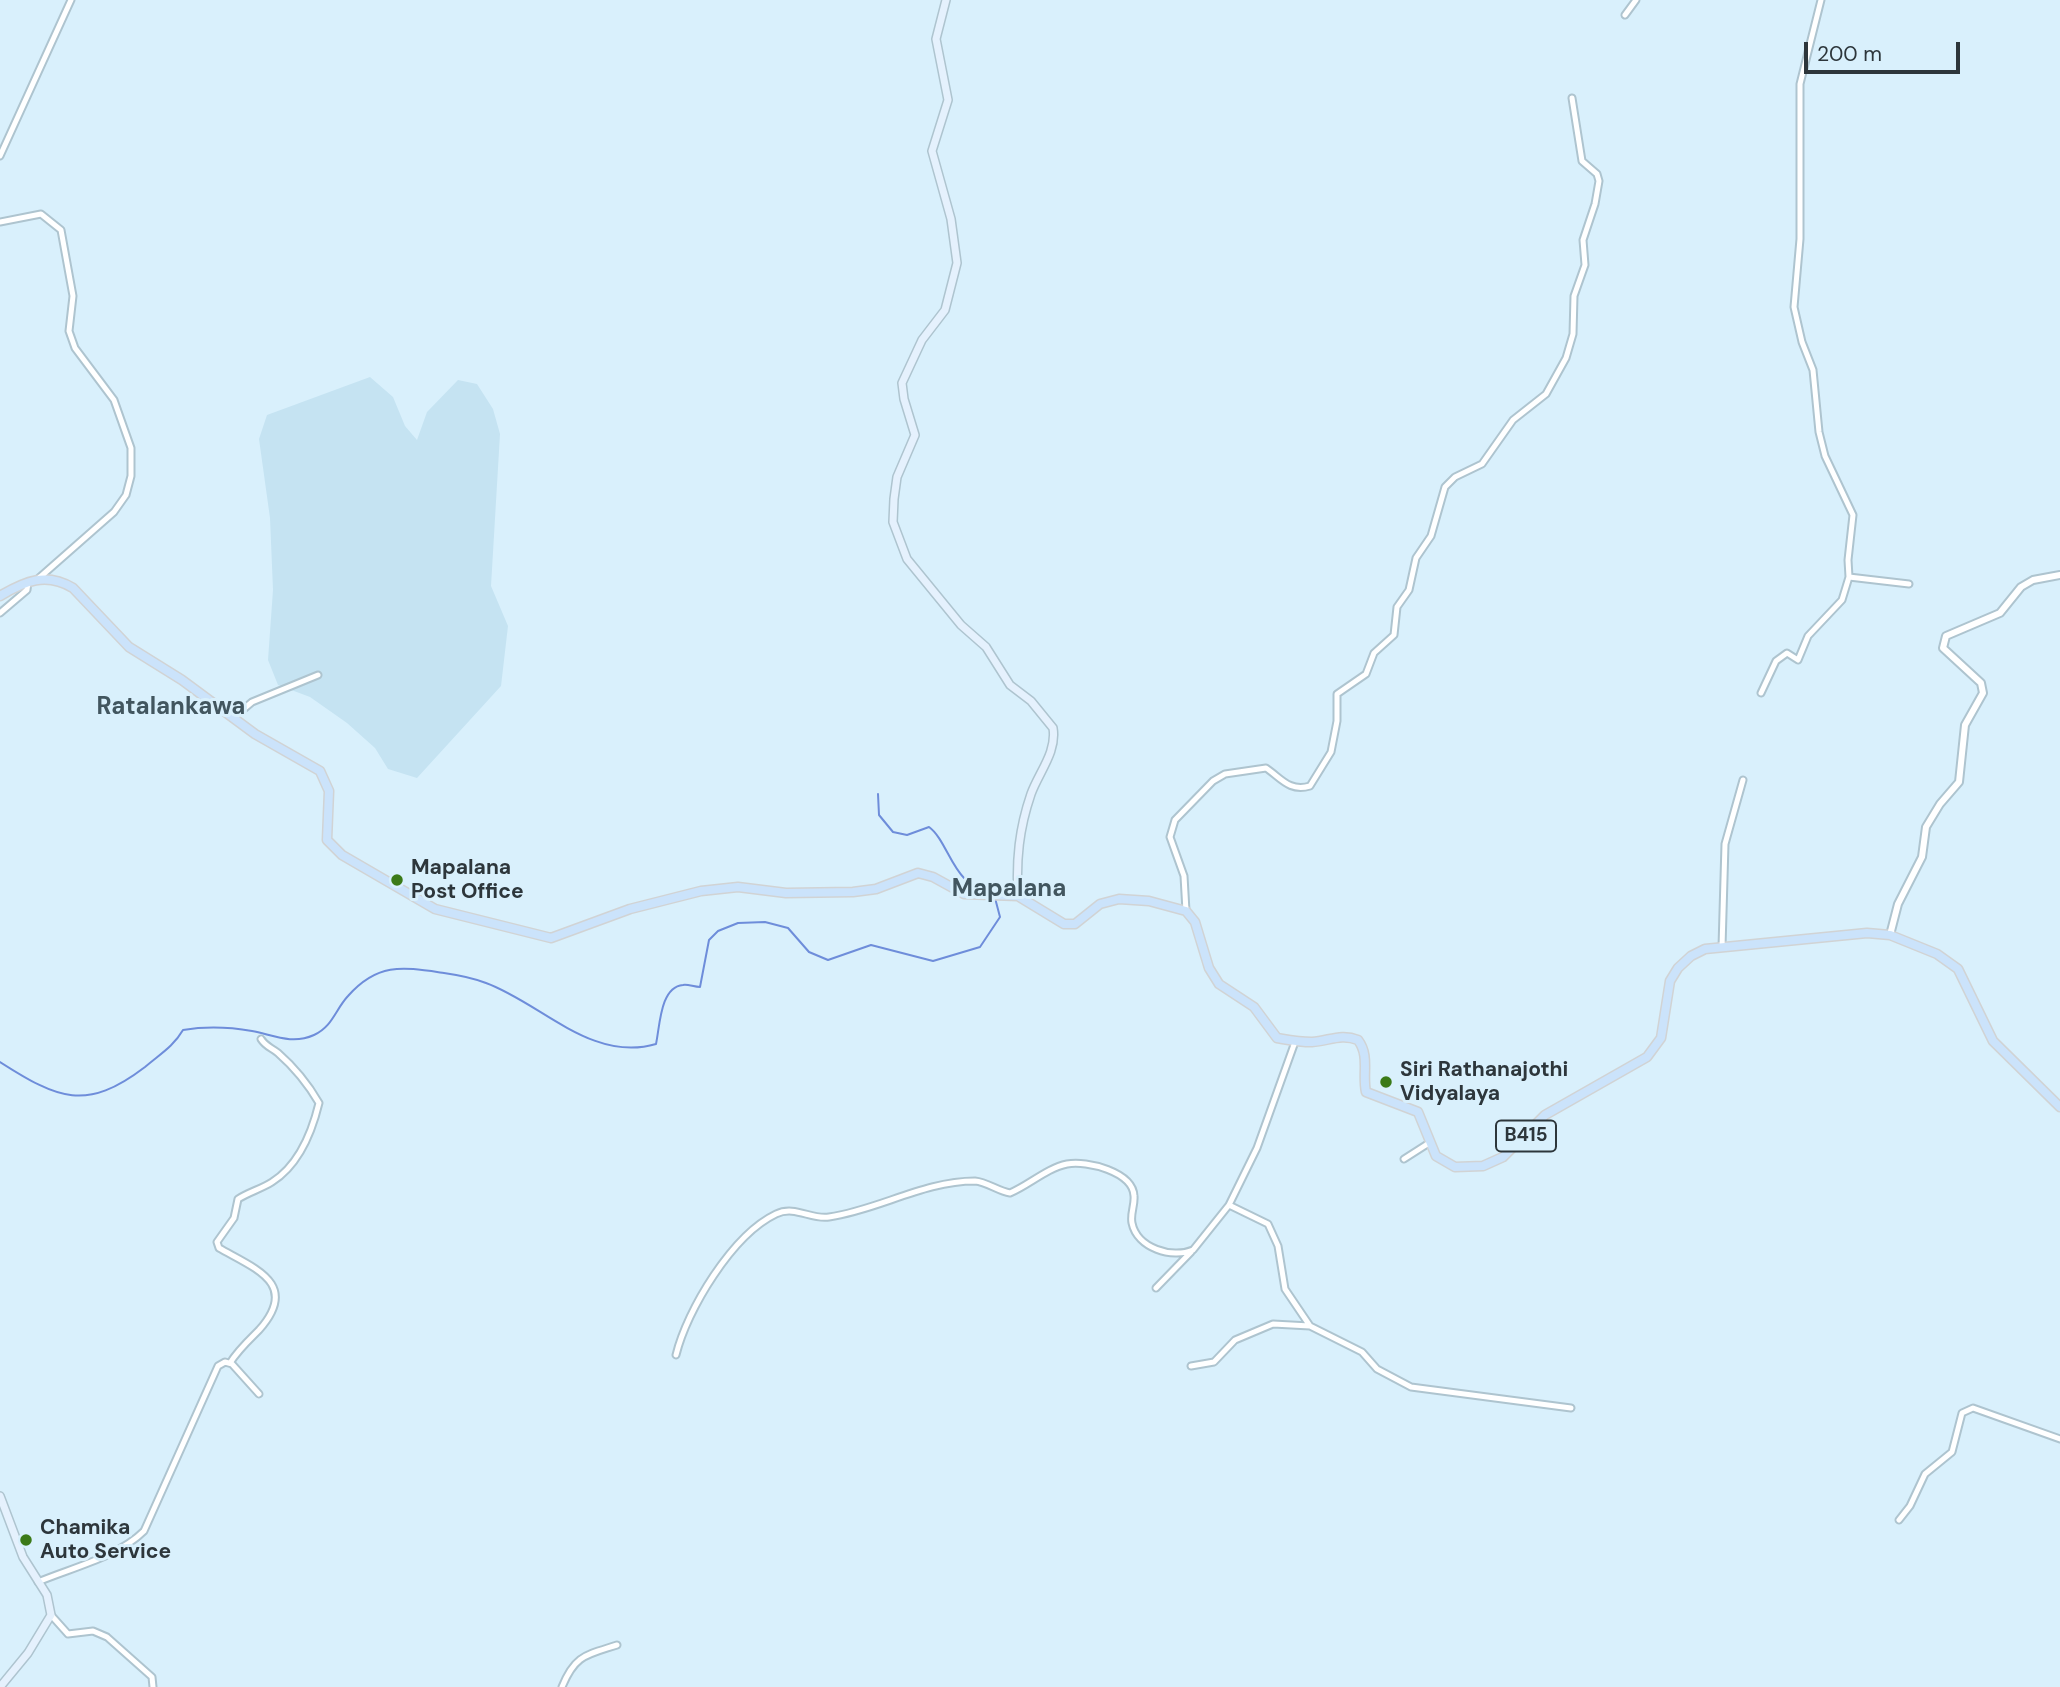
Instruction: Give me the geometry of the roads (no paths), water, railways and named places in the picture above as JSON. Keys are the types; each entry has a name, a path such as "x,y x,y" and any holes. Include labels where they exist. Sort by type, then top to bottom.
{"main road":[{"path":"946,0 936,39 948,100 932,151 951,219 957,263 945,310 922,340 902,383 915,435 897,477 893,522 907,559 919,576 961,625 986,647 1010,685 1031,701 1053,728 1051,752 1032,793 1018,841 1018,896"},
{"path":"0,596 26,581 39,578 64,583 73,589 129,648 182,680 233,718 320,771 329,791 327,839 342,855 435,909 508,930 551,938 630,909 701,891 738,887 786,893 842,893 876,888 918,873 933,877 964,894 1018,896 1064,925 1074,923 1100,904 1119,898 1149,901 1186,911 1195,922 1209,968 1219,984 1254,1007 1277,1038 1295,1042"},
{"name":"B415","path":"1295,1042 1343,1036 1358,1040 1366,1061 1363,1081 1366,1092 1418,1112 1436,1156 1455,1167 1483,1166 1503,1157 1545,1115 1647,1057 1661,1038 1670,981 1678,968 1697,953 1722,947 1867,933 1891,935 1937,954 1958,969 1993,1041 2060,1107"},
{"path":"0,1496 23,1557 47,1595 51,1615 28,1653 0,1687"}],"street":[{"path":"0,156 71,0"},
{"path":"1625,15 1636,0"},
{"path":"1761,693 1776,661 1787,653 1798,660 1808,636 1842,600 1849,577 1848,559 1853,515 1825,456 1813,370 1794,307 1800,239 1801,84 1821,0"},
{"path":"1186,911 1184,876 1170,837 1175,820 1192,799 1225,774 1266,768 1282,783 1302,788 1310,786 1331,752 1337,721 1337,694 1366,674 1374,653 1394,635 1397,607 1409,590 1416,558 1431,536 1445,487 1455,477 1482,464 1513,420 1546,394 1566,358 1573,334 1574,296 1585,265 1583,240 1595,204 1599,181 1597,174 1582,161 1572,97"},
{"path":"0,222 41,215 55,222 61,230 73,296 69,331 75,348 114,400 131,448 131,476 126,495 114,512 39,578"},
{"path":"1891,935 1898,904 1922,857 1926,827 1940,804 1959,782 1965,725 1983,693 1980,683 1942,648 1946,636 2000,613 2021,587 2033,580 2060,575"},
{"path":"1849,577 1909,584"},
{"path":"0,613 27,590 30,586 26,581"},
{"path":"233,718 252,702 318,675"},
{"path":"1722,947 1725,844 1743,780"},
{"path":"230,1363 271,1314 277,1297 274,1285 263,1272 219,1248 217,1241 234,1218 238,1199 271,1183 286,1170 306,1143 319,1102 295,1069 275,1050 265,1046 261,1039"},
{"path":"1156,1288 1193,1250 1229,1205 1265,1129 1295,1042"},
{"path":"1404,1160 1429,1143"},
{"path":"676,1355 682,1330 722,1264 744,1239 777,1213 793,1210 828,1217 921,1190 975,1181 1010,1193 1053,1169 1079,1163 1115,1172 1130,1185 1134,1195 1131,1221 1144,1242 1164,1252 1186,1253 1193,1250"},
{"path":"1229,1205 1268,1224 1278,1245 1285,1289 1310,1326"},
{"path":"1191,1366 1214,1362 1235,1340 1273,1324 1310,1326 1362,1352 1377,1369 1411,1387 1571,1408"},
{"path":"38,1582 112,1551 136,1539 144,1531 218,1366 225,1362 230,1363 259,1394"},
{"path":"1899,1520 1910,1506 1925,1474 1952,1452 1962,1413 1973,1408 2060,1439"},
{"path":"51,1615 68,1634 93,1631 107,1637 152,1677 153,1687"},
{"path":"562,1687 570,1666 586,1655 617,1645"}],"waterway":[{"path":"878,794 879,815 893,832 907,835 929,827 964,878 989,891"},
{"path":"0,1062 56,1092 88,1095 106,1090 145,1067 171,1046 183,1030 235,1029 290,1039 314,1035 326,1027 359,985 381,972 404,969 455,975 486,983 589,1038 610,1045 633,1048 656,1044 662,1009 675,987 700,987 709,940 718,931 738,923 765,922 788,928 809,952 828,960 871,945 933,961 980,947 1000,917 995,898"}],"place":[{"name":"Mapalana Post Office","path":"397,880"},
{"name":"Siri Rathanajothi Vidyalaya","path":"1386,1082"},
{"name":"Chamika Auto Service","path":"26,1540"}],"district":[{"name":"Ratalankawa","path":"171,708"},
{"name":"Mapalana","path":"1009,890"}]}
